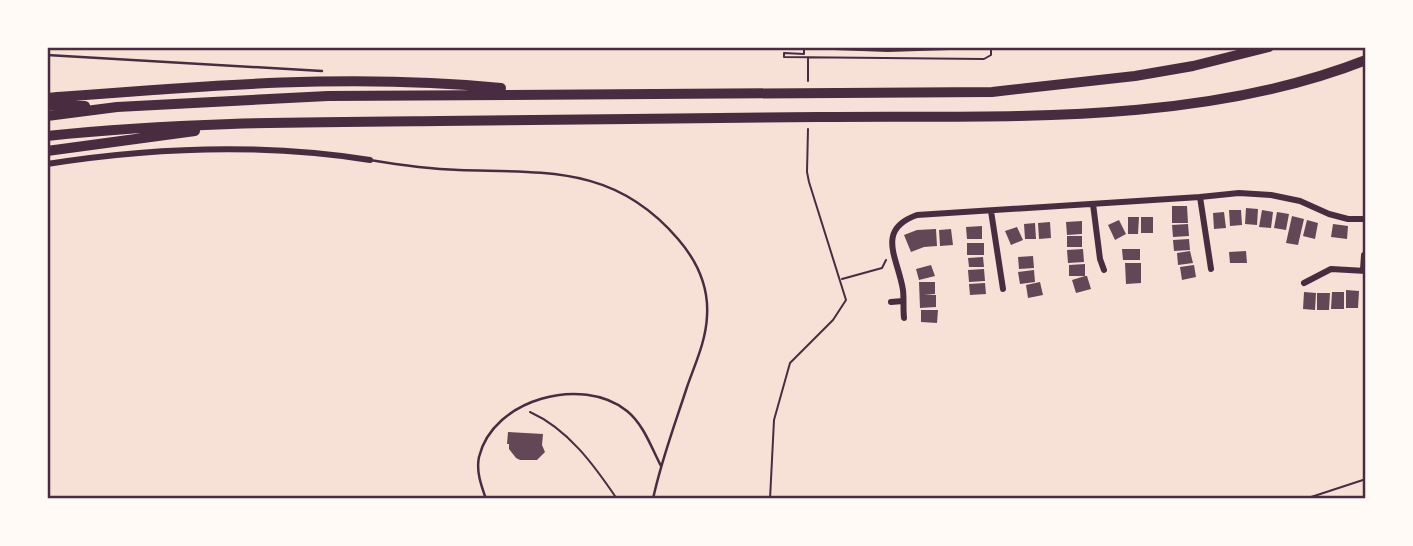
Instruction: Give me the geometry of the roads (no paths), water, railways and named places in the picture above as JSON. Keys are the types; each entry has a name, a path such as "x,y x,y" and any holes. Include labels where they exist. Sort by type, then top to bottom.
{"highway":[{"path":"47,116 117,107 328,96 992,92 1135,76 1193,66 1269,47"},
{"path":"47,136 116,129 251,123 995,116 1135,110 1266,90 1366,60"},
{"path":"47,98 213,85 347,82 458,84 550,93"},
{"path":"47,105 117,107"},
{"path":"47,151 251,123"}],"street":[{"path":"47,164 159,151 215,148 280,149 370,160"},
{"path":"904,318 897,267 891,247 894,231 903,220 917,215 1200,197 1239,192 1300,201 1329,214 1348,219 1366,219"},
{"path":"1200,197 1211,269"},
{"path":"1093,204 1100,259 1104,270"},
{"path":"991,211 1003,289"},
{"path":"1208,251 1218,249"},
{"path":"1304,283 1331,269 1364,270 1364,254"},
{"path":"891,302 903,302"}],"lane":[{"path":"47,55 322,71"},
{"path":"370,160 416,168 520,169 590,179 647,209 686,247 705,285 707,318 702,345 661,466 653,499"},
{"path":"486,499 479,481 479,458 486,438 495,426 502,418 519,408 569,393 590,395 625,409 638,421 661,466"}]}
